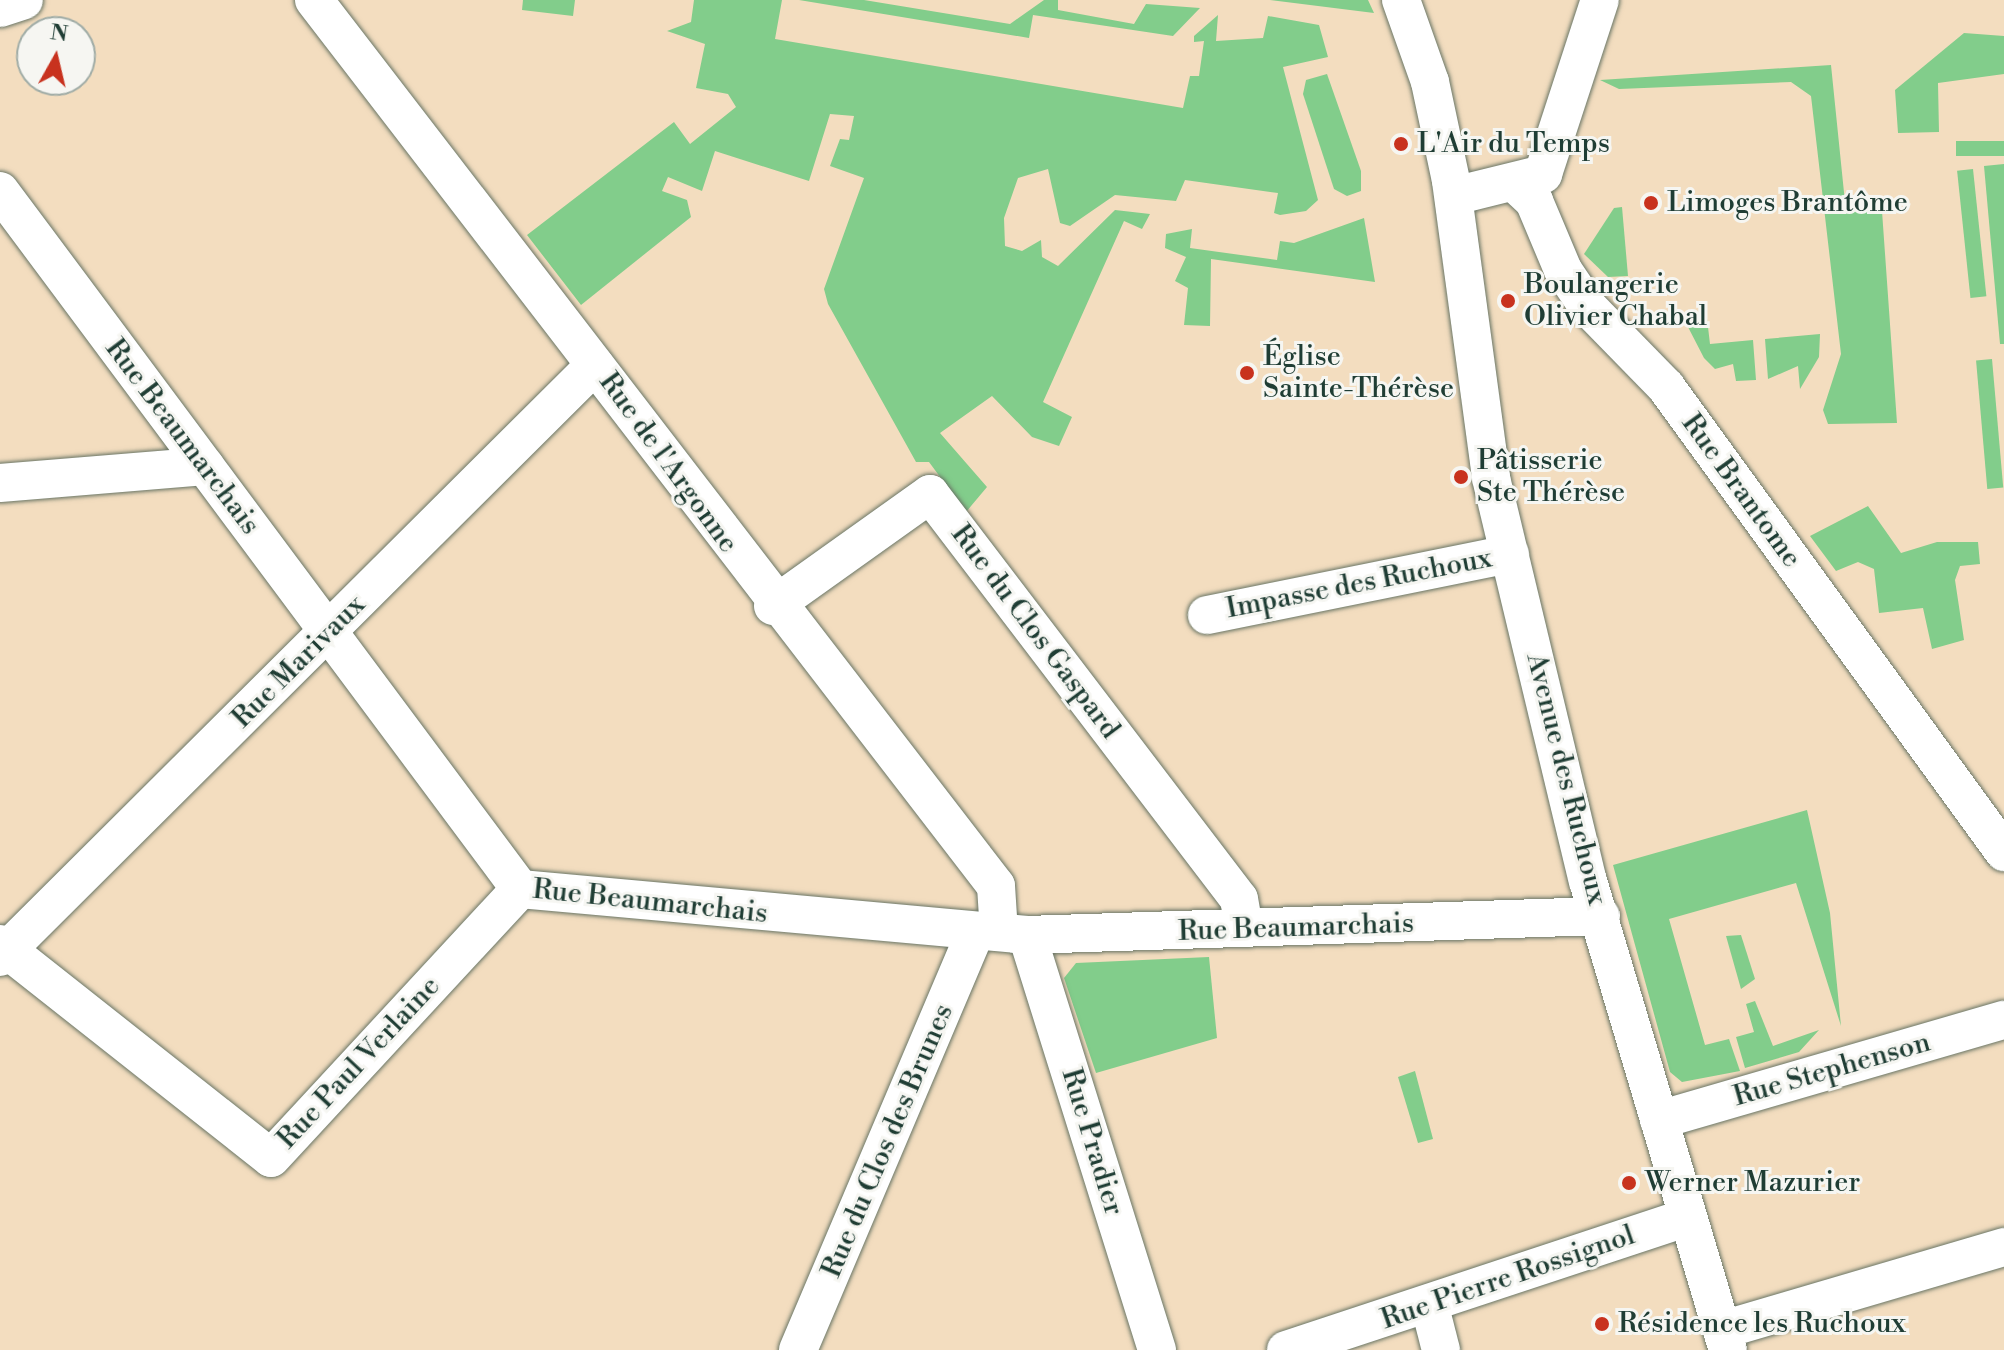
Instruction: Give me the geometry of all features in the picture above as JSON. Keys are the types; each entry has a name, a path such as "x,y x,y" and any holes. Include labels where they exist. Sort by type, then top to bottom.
{"street":[{"path":"0,8 24,0"},
{"name":"Rue de l'Argonne","path":"314,0 595,365 773,606 996,886 1001,932"},
{"name":"Avenue des Ruchoux","path":"1401,0 1430,82 1454,196 1477,404 1510,554 1601,916 1684,1218 1725,1340"},
{"path":"1454,196 1518,186 1543,174 1600,0"},
{"name":"Rue Brantome","path":"1518,186 1534,201 1563,270 1588,307 1666,387 2004,852"},
{"name":"Rue Beaumarchais","path":"0,191 327,635 520,889 1001,932 1244,928 1601,916"},
{"name":"Rue Marivaux","path":"2,950 327,635 595,365"},
{"path":"0,483 205,466"},
{"name":"Rue du Clos Gaspard","path":"773,606 930,494 1239,899 1244,928"},
{"name":"Impasse des Ruchoux","path":"1207,615 1510,554"},
{"name":"Rue Paul Verlaine","path":"2,950 271,1158 520,889"},
{"name":"Rue du Clos des Brunes","path":"798,1350 1001,932"},
{"name":"Rue Pradier","path":"1001,932 1157,1350"},
{"name":"Rue Stephenson","path":"1659,1120 2004,1020"},
{"name":"Rue Pierre Rossignol","path":"1286,1350 1430,1307 1684,1218"},
{"path":"1725,1340 2004,1247"},
{"path":"1430,1307 1441,1350"}],"green space":[{"path":"523,0 575,0 573,16 522,10"},
{"path":"694,0 782,0 775,39 1183,108 1190,76 1199,76 1204,41 1194,42 1194,36 1218,15 1216,41 1263,38 1268,16 1319,25 1328,57 1283,67 1318,200 1306,211 1280,215 1274,213 1278,193 1185,180 1176,201 1115,195 1070,226 1060,223 1048,169 1018,178 1004,218 1005,246 1022,251 1041,240 1042,257 1058,266 1115,210 1150,214 1142,229 1124,221 1043,402 1072,417 1059,446 1032,437 992,396 940,433 987,487 966,512 929,462 916,462 828,304 824,289 864,178 830,166 840,139 849,140 854,116 830,114 809,181 715,151 702,191 668,177 662,191 687,200 691,217 581,305 527,235 674,122 690,144 736,107 728,94 696,88 705,44 667,31 691,22"},
{"path":"799,0 864,0 1010,24 1044,0 1058,0 1058,10 1134,24 1146,4 1200,8 1173,36 1033,15 1029,38"},
{"path":"1270,0 1368,0 1374,13"},
{"path":"1964,33 2004,36 2004,74 1938,83 1939,132 1898,133 1895,90"},
{"path":"1831,65 1846,212 1882,211 1897,423 1828,424 1823,410 1841,354 1811,96 1791,82 1619,89 1600,80"},
{"path":"1327,74 1361,171 1361,191 1347,196 1334,189 1303,94 1306,80"},
{"path":"1956,141 2004,141 2004,156 1956,156"},
{"path":"2004,164 2004,344 2000,344 1984,166"},
{"path":"1973,169 1986,296 1970,298 1957,171"},
{"path":"1622,207 1628,276 1608,277 1584,254 1614,208"},
{"path":"1364,218 1375,282 1211,259 1210,326 1184,325 1188,288 1175,281 1186,257 1165,248 1166,234 1192,229 1190,248 1277,260 1280,241 1294,243"},
{"path":"1706,310 1710,344 1753,340 1756,380 1736,381 1733,364 1715,369 1704,358 1688,327"},
{"path":"1820,334 1819,357 1800,389 1798,366 1768,379 1765,339"},
{"path":"1992,359 2003,488 1987,489 1976,360"},
{"path":"1868,506 1901,553 1937,542 1978,542 1980,564 1960,566 1955,580 1964,640 1932,649 1923,608 1879,613 1874,569 1858,562 1836,571 1810,536"},
{"path":"1807,810 1830,913 1841,1026 1796,883 1669,919 1705,1045 1729,1039 1740,1071 1682,1082 1670,1072 1613,865"},
{"path":"1741,935 1755,979 1741,989 1726,936"},
{"path":"1209,957 1217,1038 1096,1073 1064,978 1076,963"},
{"path":"1755,1001 1773,1046 1819,1030 1799,1052 1745,1068 1736,1037 1754,1032 1746,1004"},
{"path":"1415,1071 1433,1139 1418,1143 1398,1077"}],"place":[{"name":"L'Air du Temps","path":"1401,144"},
{"name":"Limoges Brantôme","path":"1651,203"},
{"name":"Boulangerie Olivier Chabal","path":"1508,301"},
{"name":"Église Sainte-Thérèse","path":"1247,373"},
{"name":"Pâtisserie Ste Thérèse","path":"1461,477"},
{"name":"Werner Mazurier","path":"1629,1183"},
{"name":"Résidence les Ruchoux","path":"1602,1324"}]}
